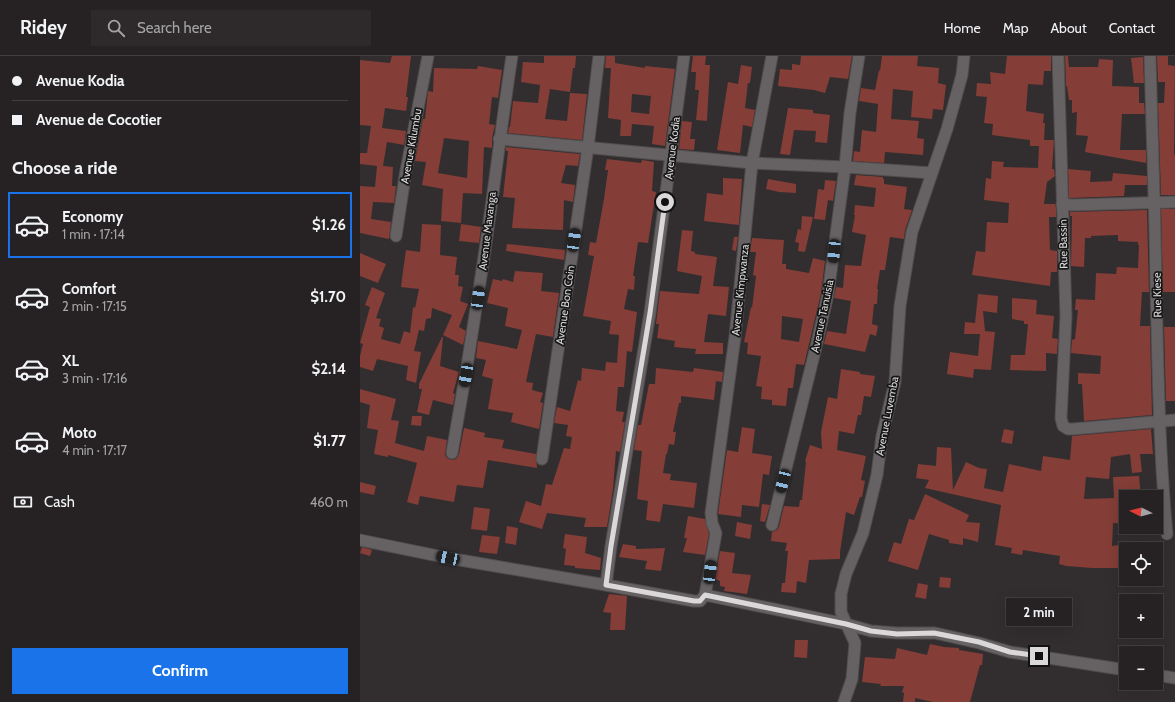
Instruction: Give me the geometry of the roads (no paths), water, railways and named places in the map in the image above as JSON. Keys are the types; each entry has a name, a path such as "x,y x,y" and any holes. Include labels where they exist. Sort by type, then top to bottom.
{"street":[{"name":"Avenue Kilumbu","path":"396,236 405,176 428,56"},
{"name":"Avenue Mavanga","path":"452,453 469,360 483,268 499,139 512,56"},
{"name":"Avenue Bon Coin","path":"542,459 588,147 599,56"},
{"name":"Avenue Kodia","path":"606,585 650,313 684,56"},
{"name":"Avenue Kimpwanza","path":"705,595 716,533 712,524 711,513 736,337 752,163 772,56"},
{"name":"Avenue Tanuisia","path":"772,525 828,294 845,167 850,113 859,56"},
{"name":"Avenue Luvemba","path":"844,702 852,679 855,643 841,612 841,594 846,574 863,533 877,475 882,436 895,382 900,306 912,232 947,129 962,75 964,56"},
{"name":"Rue Bassin","path":"1058,56 1066,316 1061,418 1063,426 1068,429 1159,422"},
{"name":"Rue Kiese","path":"1150,56 1155,202 1159,422 1161,476 1167,534"},
{"path":"499,139 752,163 932,173"},
{"path":"1062,204 1175,202"},
{"path":"1159,422 1175,420"},
{"path":"360,540 448,558 694,601 700,601 705,595 846,624 871,631 897,634 934,633 979,642 1010,652 1119,669"},
{"path":"1163,676 1175,678"}]}
